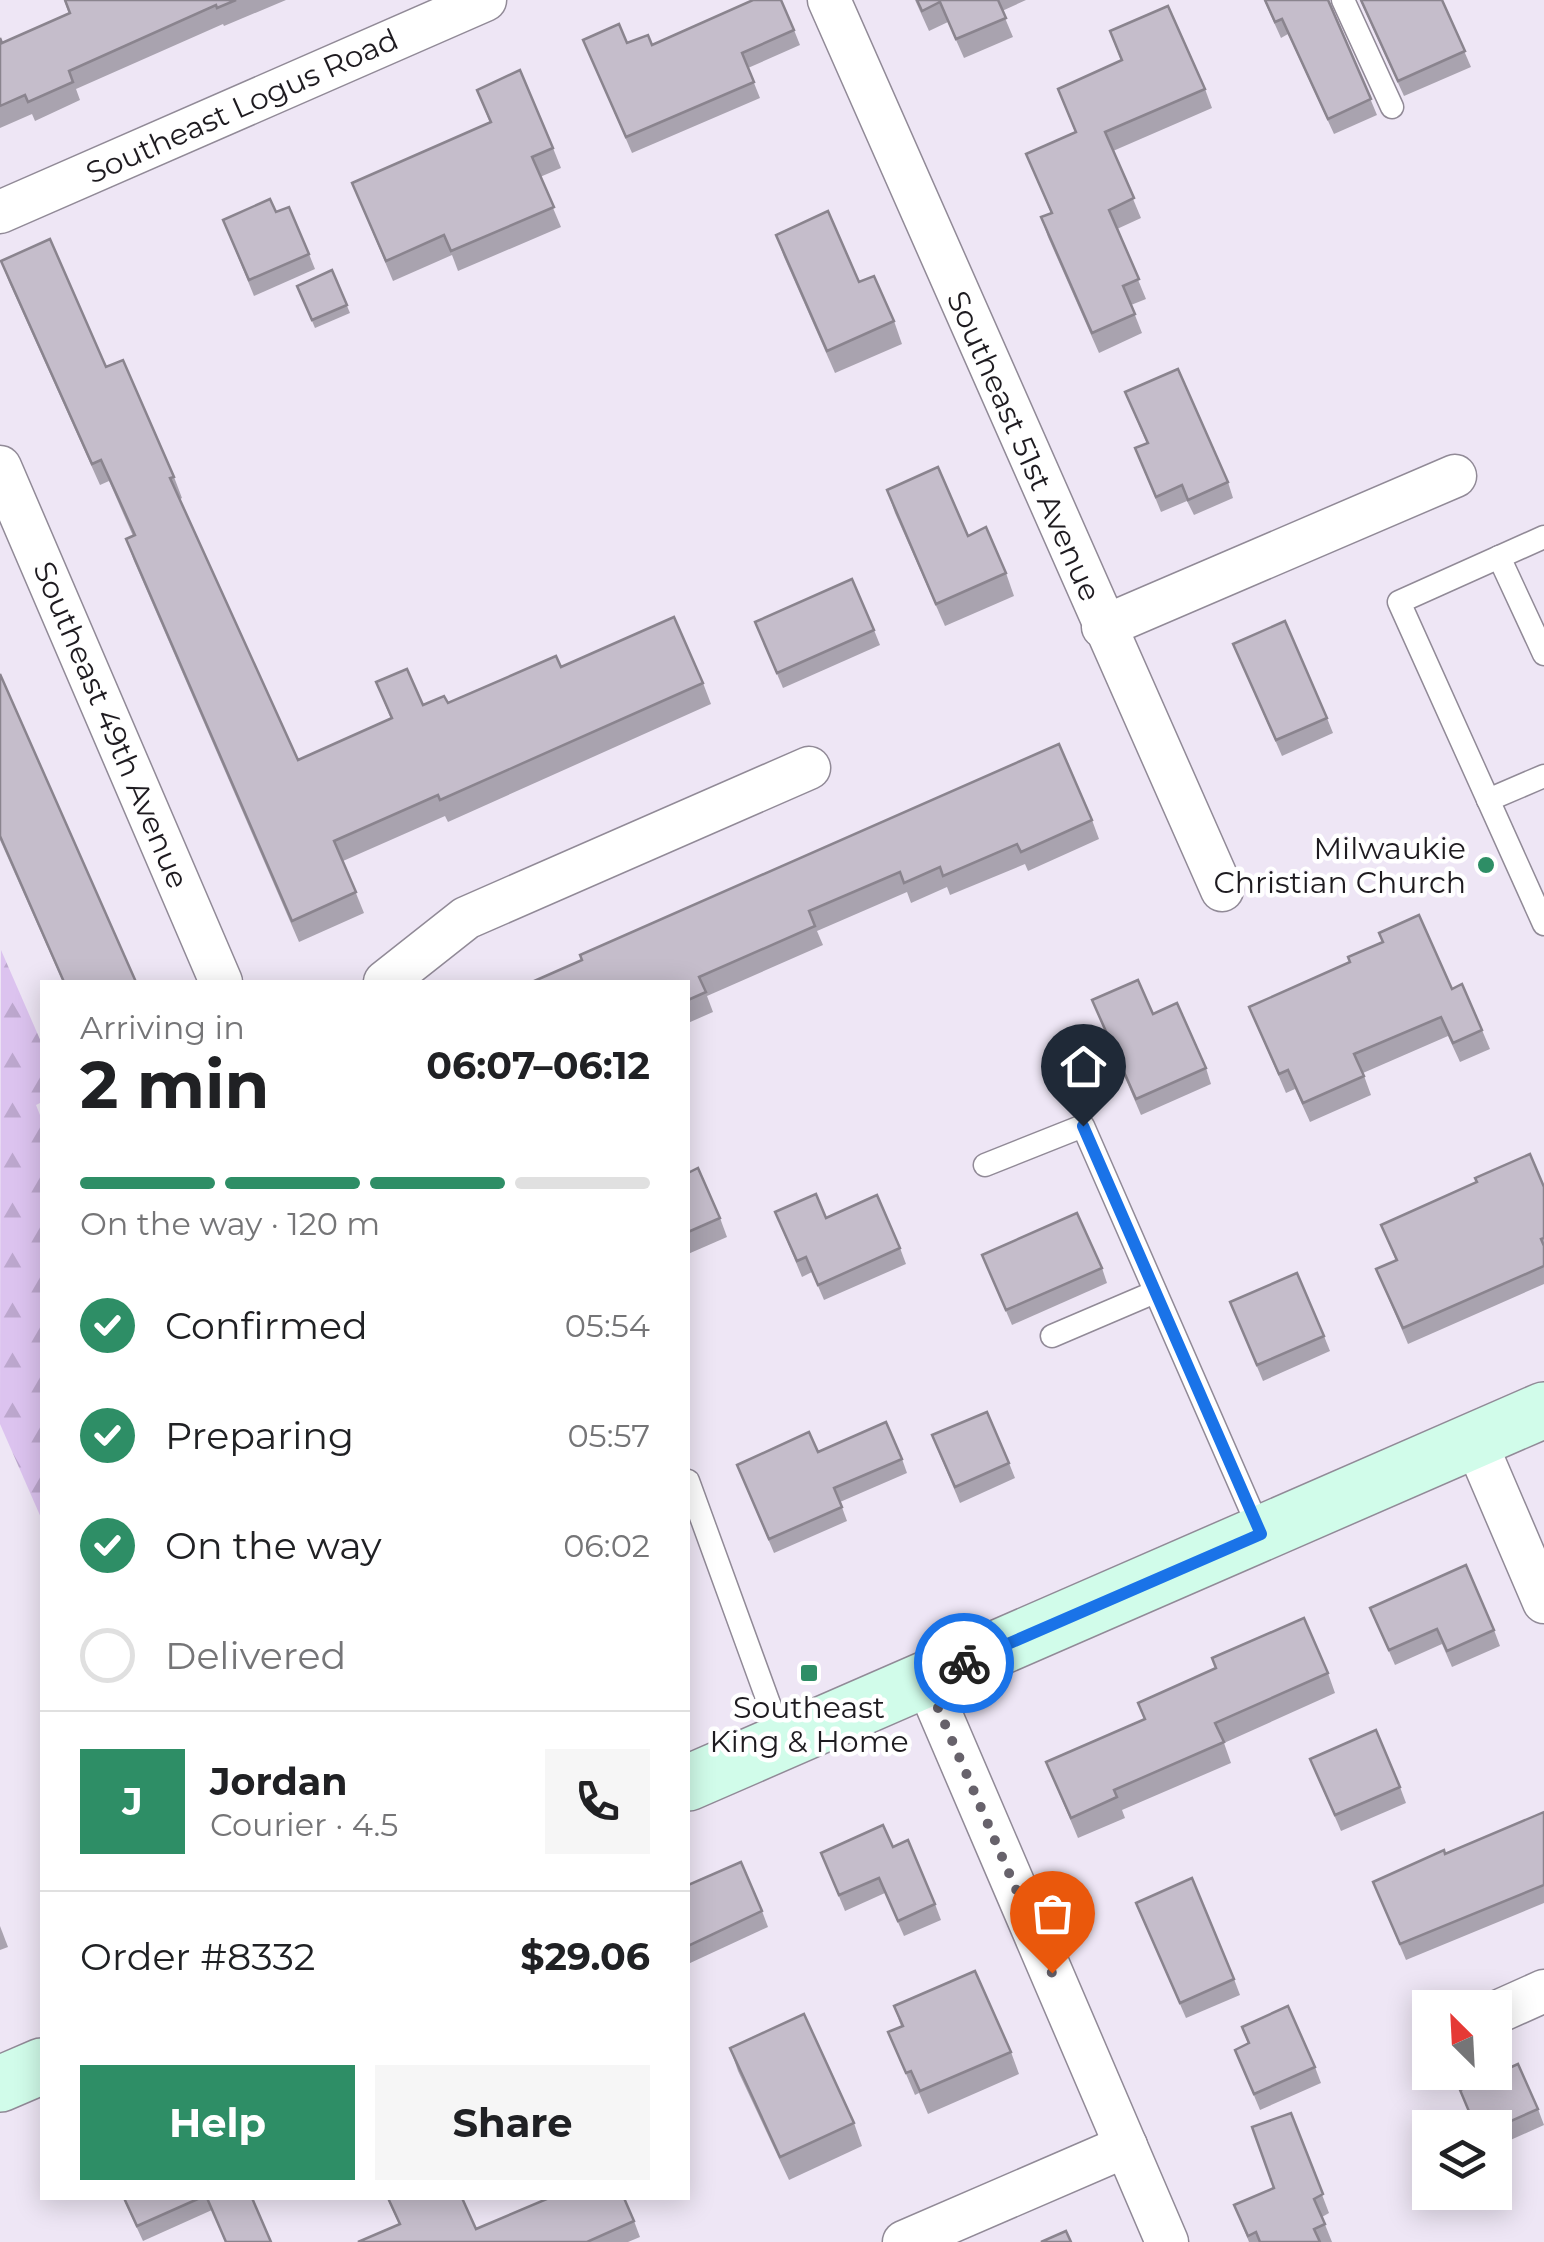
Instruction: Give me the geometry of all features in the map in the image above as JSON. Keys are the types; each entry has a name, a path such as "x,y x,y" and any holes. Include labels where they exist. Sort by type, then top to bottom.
{"main road":[{"path":"690,1783 1544,1410"},
{"path":"0,2084 40,2067"}],"street":[{"name":"Southeast Logus Road","path":"0,212 485,0"},
{"name":"Southeast 51st Avenue","path":"829,0 1222,890"},
{"name":"Southeast 49th Avenue","path":"0,467 221,980"},
{"path":"1103,627 1455,476"},
{"path":"388,980 466,918 809,768"},
{"path":"1475,1440 1544,1602"},
{"path":"926,1680 1167,2242"},
{"path":"1512,2005 1544,1991"},
{"path":"904,2242 1126,2146"}],"lane":[{"path":"1343,0 1392,107"},
{"path":"1544,537 1399,602 1544,924"},
{"path":"1500,557 1544,654"},
{"path":"1488,800 1544,776"},
{"path":"985,1165 1083,1126 1261,1534"},
{"path":"1052,1336 1156,1292"},
{"path":"690,1486 783,1742"}],"green space":[{"path":"1,950 40,1039 40,1103 36,1105 40,1115 40,1515 0,1424"}],"building":[{"path":"65,0 236,0 217,8 216,5 69,71 73,82 28,102 25,95 0,106 0,38 2,43 70,13"},
{"path":"753,0 781,0 794,30 742,53 754,82 626,137 583,40 619,24 627,43 648,35 652,45"},
{"path":"917,0 998,0 1006,18 956,39 940,2 922,11"},
{"path":"1265,0 1328,0 1371,99 1328,119 1282,19 1275,22"},
{"path":"1361,0 1442,0 1465,51 1398,81"},
{"path":"1168,6 1205,89 1105,132 1134,198 1109,210 1139,279 1123,286 1135,314 1092,333 1041,217 1052,213 1026,154 1076,132 1058,89 1122,60 1110,31"},
{"path":"520,70 553,148 532,157 554,207 451,251 444,235 386,261 352,183 491,122 477,90"},
{"path":"270,199 276,212 289,207 309,254 249,280 223,220"},
{"path":"828,211 859,282 874,276 894,321 827,351 776,235"},
{"path":"50,239 106,367 123,360 174,477 170,478 298,760 392,718 376,682 407,669 423,705 444,696 448,703 556,656 561,667 674,617 703,683 440,800 438,795 334,841 356,892 292,921 126,539 135,535 101,460 92,464 1,261"},
{"path":"332,270 347,305 312,320 297,286"},
{"path":"1178,369 1228,482 1188,500 1182,485 1156,497 1135,448 1148,443 1125,392"},
{"path":"938,467 968,536 986,527 1006,573 936,604 887,490"},
{"path":"852,579 874,630 777,673 755,622"},
{"path":"1285,621 1327,718 1276,740 1233,644"},
{"path":"0,674 135,980 63,980 0,836"},
{"path":"1059,744 1092,820 1021,852 1017,844 943,876 940,867 904,883 900,872 809,911 815,926 699,977 706,992 690,999 690,980 537,980 582,960 580,955"},
{"path":"1419,915 1452,989 1462,984 1482,1030 1453,1043 1441,1017 1354,1054 1364,1076 1303,1103 1288,1070 1279,1074 1249,1007 1350,962 1348,957 1383,942 1379,933"},
{"path":"1138,980 1153,1014 1177,1003 1206,1068 1136,1099 1092,1000"},
{"path":"1530,1154 1544,1187 1544,1266 1403,1328 1376,1269 1397,1260 1381,1225"},
{"path":"698,1168 720,1218 690,1231 690,1172"},
{"path":"816,1194 826,1218 877,1195 900,1248 818,1285 806,1257 797,1261 775,1212"},
{"path":"1077,1213 1102,1268 1006,1310 982,1255"},
{"path":"1297,1273 1324,1336 1257,1365 1230,1302"},
{"path":"987,1412 1009,1463 955,1487 932,1435"},
{"path":"886,1422 902,1459 834,1488 842,1507 769,1539 737,1465 809,1432 818,1452"},
{"path":"1466,1565 1494,1630 1447,1651 1437,1629 1389,1650 1370,1608"},
{"path":"1304,1618 1328,1673 1215,1723 1224,1742 1114,1790 1117,1797 1071,1818 1046,1762 1145,1719 1138,1703 1216,1668 1212,1658"},
{"path":"1376,1730 1400,1787 1335,1815 1310,1759"},
{"path":"1544,1812 1544,1885 1400,1944 1373,1882"},
{"path":"883,1825 893,1847 908,1840 935,1904 898,1921 879,1878 839,1895 821,1853"},
{"path":"741,1862 762,1911 690,1945 690,1884"},
{"path":"1192,1878 1234,1979 1180,2003 1136,1903"},
{"path":"975,1971 1011,2052 920,2091 911,2071 906,2073 888,2032 903,2026 894,2006"},
{"path":"1288,2006 1315,2067 1254,2094 1235,2050 1249,2043 1242,2027"},
{"path":"804,2014 854,2123 780,2157 730,2048"},
{"path":"1518,2064 1538,2109 1512,2120 1512,2110 1468,2110 1460,2090 1512,2090 1512,2067"},
{"path":"1291,2113 1323,2194 1314,2199 1325,2224 1314,2229 1320,2242 1260,2242 1256,2232 1248,2236 1234,2205 1274,2188 1252,2127"},
{"path":"125,2200 196,2200 137,2226"},
{"path":"208,2200 253,2200 271,2242 226,2242"},
{"path":"389,2200 463,2200 476,2229 544,2200 625,2200 634,2221 587,2242 358,2242 400,2224"},
{"path":"1066,2231 1071,2242 1041,2242"}],"way so far":[{"path":"964,1663 926,1680 1052,1973"}],"place":[{"name":"Milwaukie Christian Church","path":"1486,865"},
{"name":"Southeast King & Home","path":"809,1673"}],"route":[{"path":"964,1663 1261,1534 1083,1126"}]}
